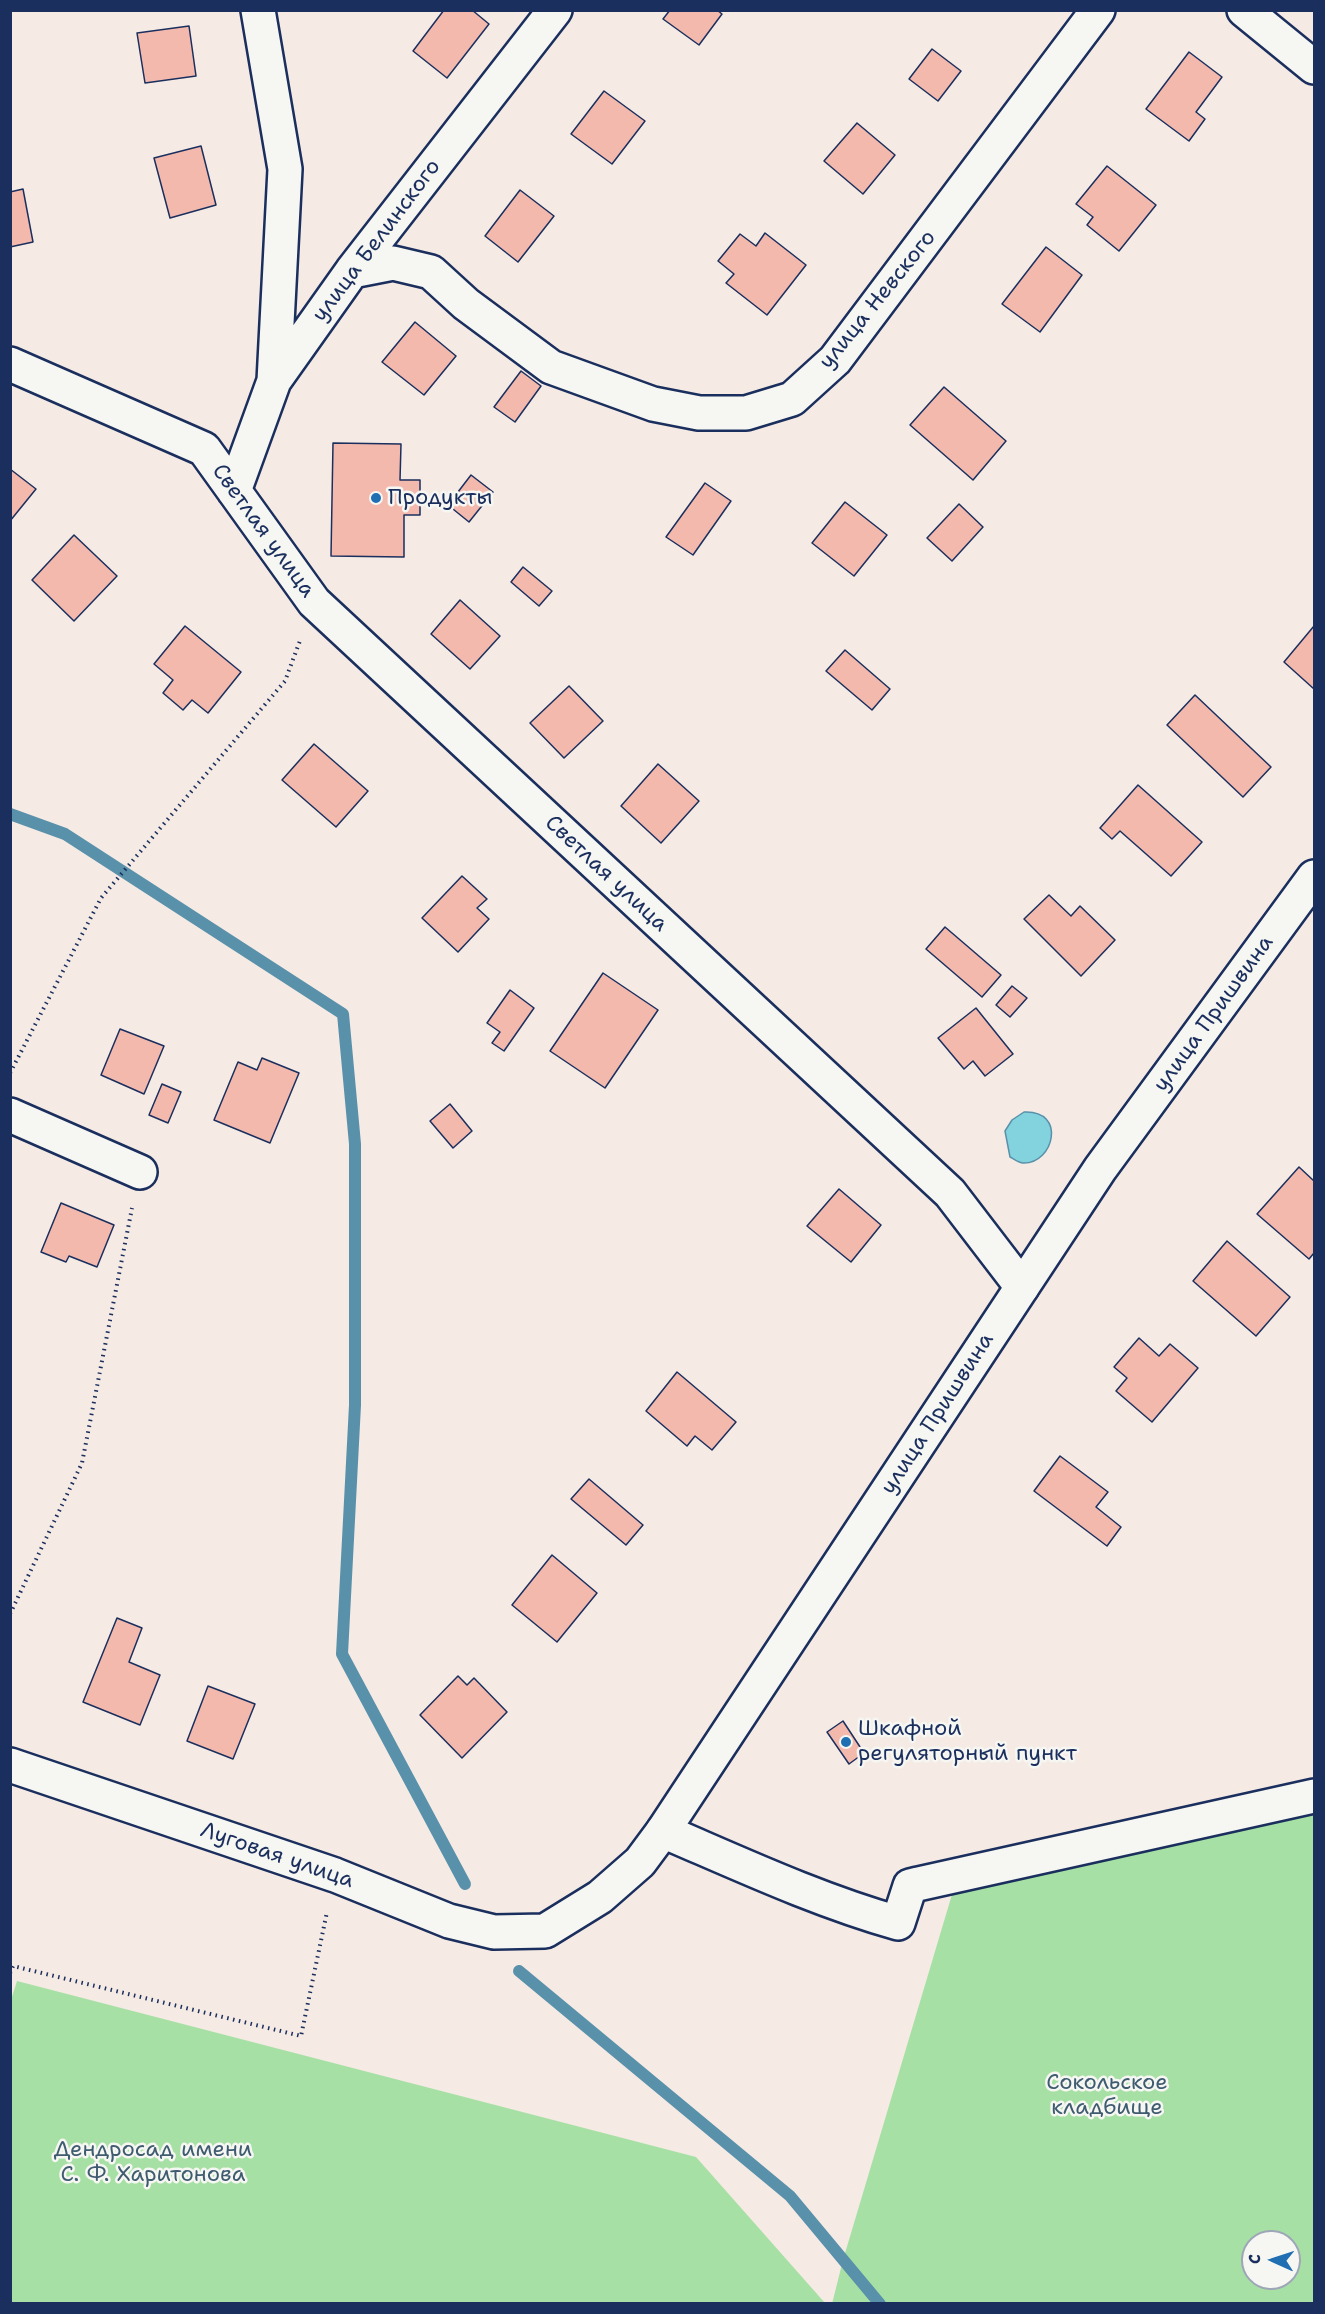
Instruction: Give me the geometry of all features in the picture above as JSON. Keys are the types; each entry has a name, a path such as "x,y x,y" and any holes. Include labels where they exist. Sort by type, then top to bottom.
{"street":[{"path":"258,10 285,169 274,381"},
{"name":"улица Белинского","path":"234,491 274,381 352,271 555,10"},
{"name":"улица Невского","path":"352,271 393,263 430,272 466,304 551,367 653,404 699,413 746,413 792,399 835,360 1098,10"},
{"path":"1244,10 1314,67"},
{"name":"Светлая улица","path":"10,364 204,449 314,602 950,1193 1022,1287"},
{"name":"улица Пришвина","path":"545,1931 600,1897 640,1862 663,1831 1100,1169 1314,878"},
{"path":"10,1115 140,1172"},
{"name":"Луговая улица","path":"10,1765 335,1875 449,1921 494,1932 545,1931"},
{"path":"663,1831 793,1887 898,1923 910,1886 1314,1796"}],"path":[{"path":"10,1073 100,898 285,681 314,602"},
{"path":"10,1614 82,1463 140,1172"},
{"path":"10,1972 13,1966 301,2036 335,1875"}],"green space":[{"name":"Сокольское кладбище","path":"1314,1809 1314,2303 832,2304 843,2260 956,1881"},
{"name":"Дендросад имени С. Ф. Харитонова","path":"17,1981 696,2157 825,2303 11,2303 10,2003"}],"water":[{"path":"1024,1112 1038,1114 1046,1119 1051,1128 1051,1137 1042,1155 1034,1161 1023,1163 1010,1157 1005,1131 1012,1120"}],"building":[{"path":"444,10 472,10 489,24 447,78 413,51"},
{"path":"670,10 717,10 722,14 699,45 663,19"},
{"path":"189,26 196,76 145,83 137,33"},
{"path":"932,49 961,71 938,101 909,79"},
{"path":"1189,52 1222,77 1196,112 1205,119 1189,141 1146,109"},
{"path":"604,91 645,121 612,164 571,134"},
{"path":"857,123 895,155 863,194 824,161"},
{"path":"201,146 216,205 170,218 154,158"},
{"path":"1107,166 1156,205 1119,251 1087,225 1093,217 1076,204"},
{"path":"23,189 33,242 10,247 10,192"},
{"path":"520,190 554,216 518,262 485,236"},
{"path":"765,233 806,265 767,315 726,283 734,274 718,261 740,234 756,246"},
{"path":"1046,247 1082,275 1040,332 1002,304"},
{"path":"415,322 456,356 424,395 382,362"},
{"path":"521,371 541,386 515,422 494,407"},
{"path":"944,387 1006,441 973,480 910,425"},
{"name":"Продукты","path":"333,443 401,444 400,480 420,480 420,515 404,515 404,557 331,556"},
{"path":"10,469 36,489 10,521"},
{"path":"471,475 493,492 469,522 448,505"},
{"path":"705,483 731,501 693,555 666,537"},
{"path":"845,502 887,535 854,576 812,543"},
{"path":"959,504 983,527 952,561 927,538"},
{"path":"74,535 117,576 74,621 32,580"},
{"path":"523,567 552,591 539,606 511,582"},
{"path":"460,600 500,636 470,669 431,634"},
{"path":"185,626 241,672 208,713 192,700 183,710 163,693 173,680 154,664"},
{"path":"1314,626 1314,689 1284,662"},
{"path":"845,650 890,689 872,710 826,671"},
{"path":"569,686 603,721 564,758 530,723"},
{"path":"1195,695 1271,767 1243,797 1167,725"},
{"path":"314,744 368,791 336,827 282,780"},
{"path":"658,764 699,801 661,843 621,806"},
{"path":"1138,785 1202,842 1171,876 1120,831 1112,839 1100,828"},
{"path":"462,876 487,899 477,908 489,919 458,952 422,918"},
{"path":"1049,895 1071,916 1080,906 1115,940 1081,976 1024,919"},
{"path":"945,927 1001,975 982,997 926,949"},
{"path":"603,973 658,1010 605,1088 550,1051"},
{"path":"1012,986 1027,998 1010,1017 996,1005"},
{"path":"510,990 534,1008 504,1051 492,1043 500,1032 487,1023"},
{"path":"976,1008 1013,1054 985,1076 973,1061 964,1069 938,1038"},
{"path":"120,1029 164,1046 144,1094 101,1075"},
{"path":"262,1058 299,1073 270,1143 214,1120 238,1062 257,1070"},
{"path":"162,1084 181,1092 168,1123 149,1115"},
{"path":"450,1104 472,1131 453,1148 430,1121"},
{"path":"1299,1167 1314,1181 1314,1253 1309,1259 1257,1214"},
{"path":"839,1189 881,1225 851,1262 807,1226"},
{"path":"61,1203 114,1225 97,1267 69,1256 66,1262 41,1252"},
{"path":"1227,1241 1290,1297 1256,1336 1193,1281"},
{"path":"1139,1338 1159,1356 1170,1344 1198,1368 1152,1422 1116,1391 1127,1378 1114,1367"},
{"path":"677,1372 736,1422 712,1450 695,1436 687,1446 646,1411"},
{"path":"1060,1456 1108,1492 1096,1507 1121,1527 1107,1546 1034,1491"},
{"path":"589,1479 643,1525 626,1545 571,1499"},
{"path":"552,1555 597,1593 557,1642 512,1605"},
{"path":"117,1618 142,1628 129,1662 160,1675 140,1725 83,1702"},
{"path":"458,1676 467,1685 474,1678 507,1712 462,1758 420,1715"},
{"path":"208,1686 255,1704 233,1759 187,1741"},
{"name":"Шкафной регуляторный пункт","path":"843,1721 864,1753 849,1764 827,1732"}],"waterway":[{"path":"10,814 65,834 343,1014 355,1144 355,1405 342,1654 465,1884"},
{"path":"519,1971 790,2196 880,2304"}],"place":[{"name":"Продукты","path":"376,498"},
{"name":"Шкафной регуляторный пункт","path":"846,1742"}]}
